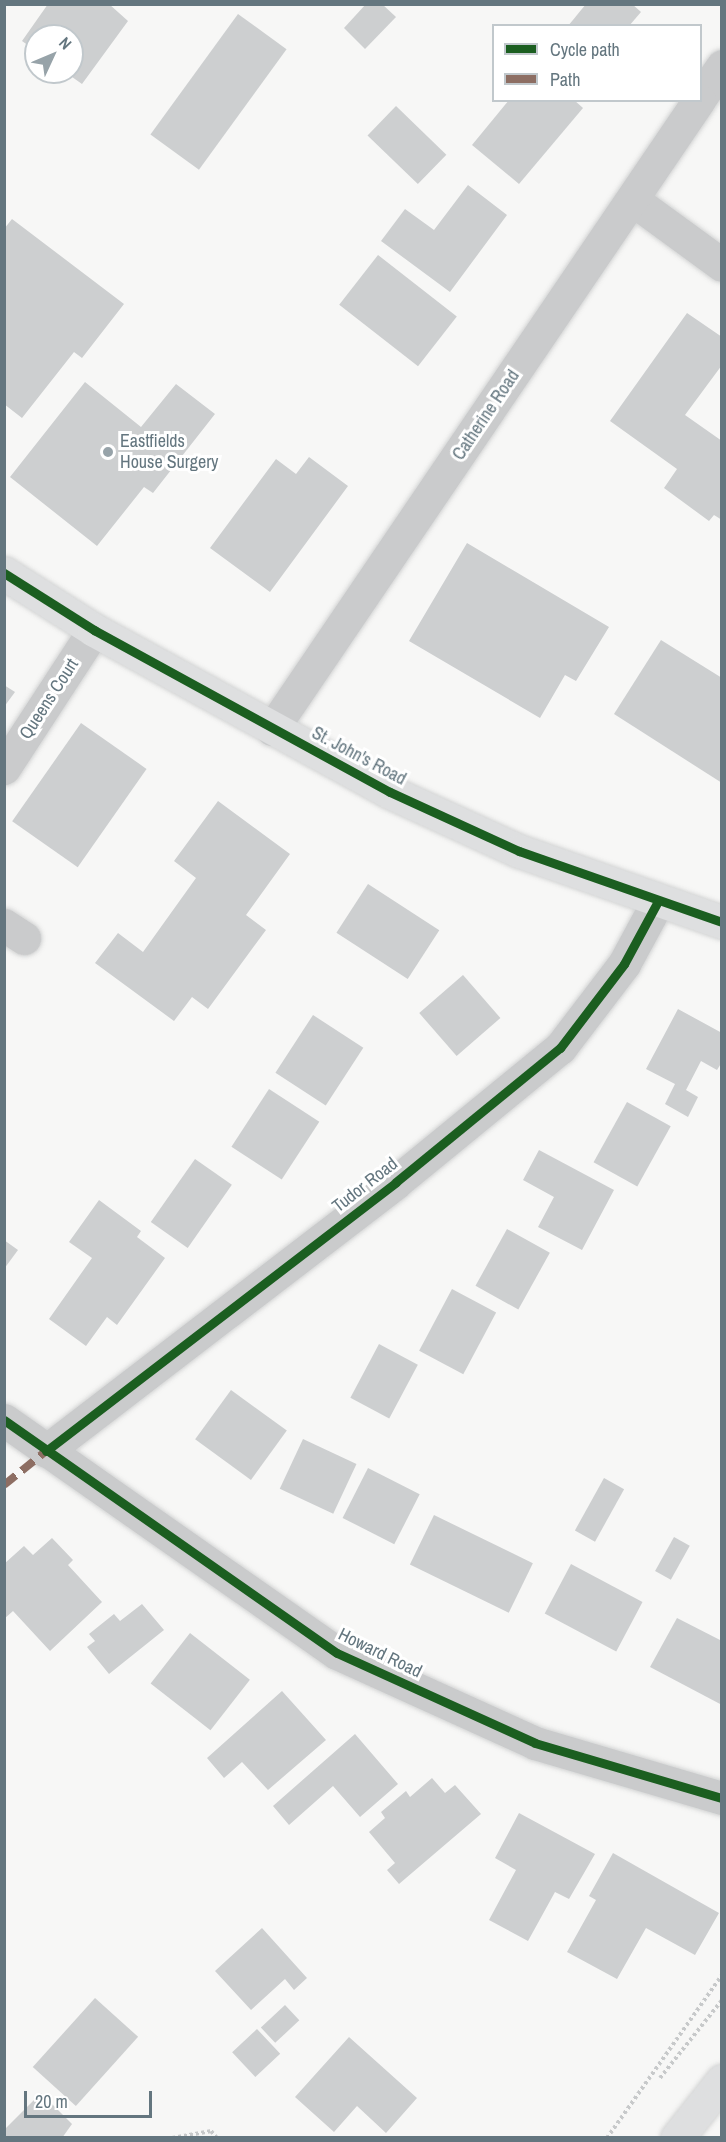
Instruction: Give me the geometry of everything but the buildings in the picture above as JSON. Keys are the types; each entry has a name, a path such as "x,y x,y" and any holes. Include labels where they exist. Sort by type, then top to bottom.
{"main road":[{"name":"St. John's Road","path":"4,573 94,630 390,792 519,851 722,922"},
{"path":"677,2138 722,2080"}],"street":[{"name":"Catherine Road","path":"702,96 722,66"},
{"name":"Catherine Road","path":"272,729 698,102"},
{"path":"633,200 722,265"},
{"name":"Queens Court","path":"4,768 94,630"},
{"name":"Tudor Road","path":"46,1451 396,1182 560,1048 624,964 658,901"},
{"name":"Howard Road","path":"4,1420 337,1653 535,1743 607,1767 722,1798"}],"path":[{"path":"607,2138 722,1975"},
{"path":"660,2078 722,2000"},
{"path":"172,2138 211,2131 217,2138"}],"marked path":[{"path":"4,1485 46,1451"}],"cycle path":[{"path":"4,573 94,630 390,792 519,851 722,922"},
{"path":"46,1451 396,1182 560,1048 624,964 658,901"},
{"path":"4,1420 337,1653 535,1743 722,1798"}],"place":[{"name":"Eastfields House Surgery","path":"108,452"}]}
